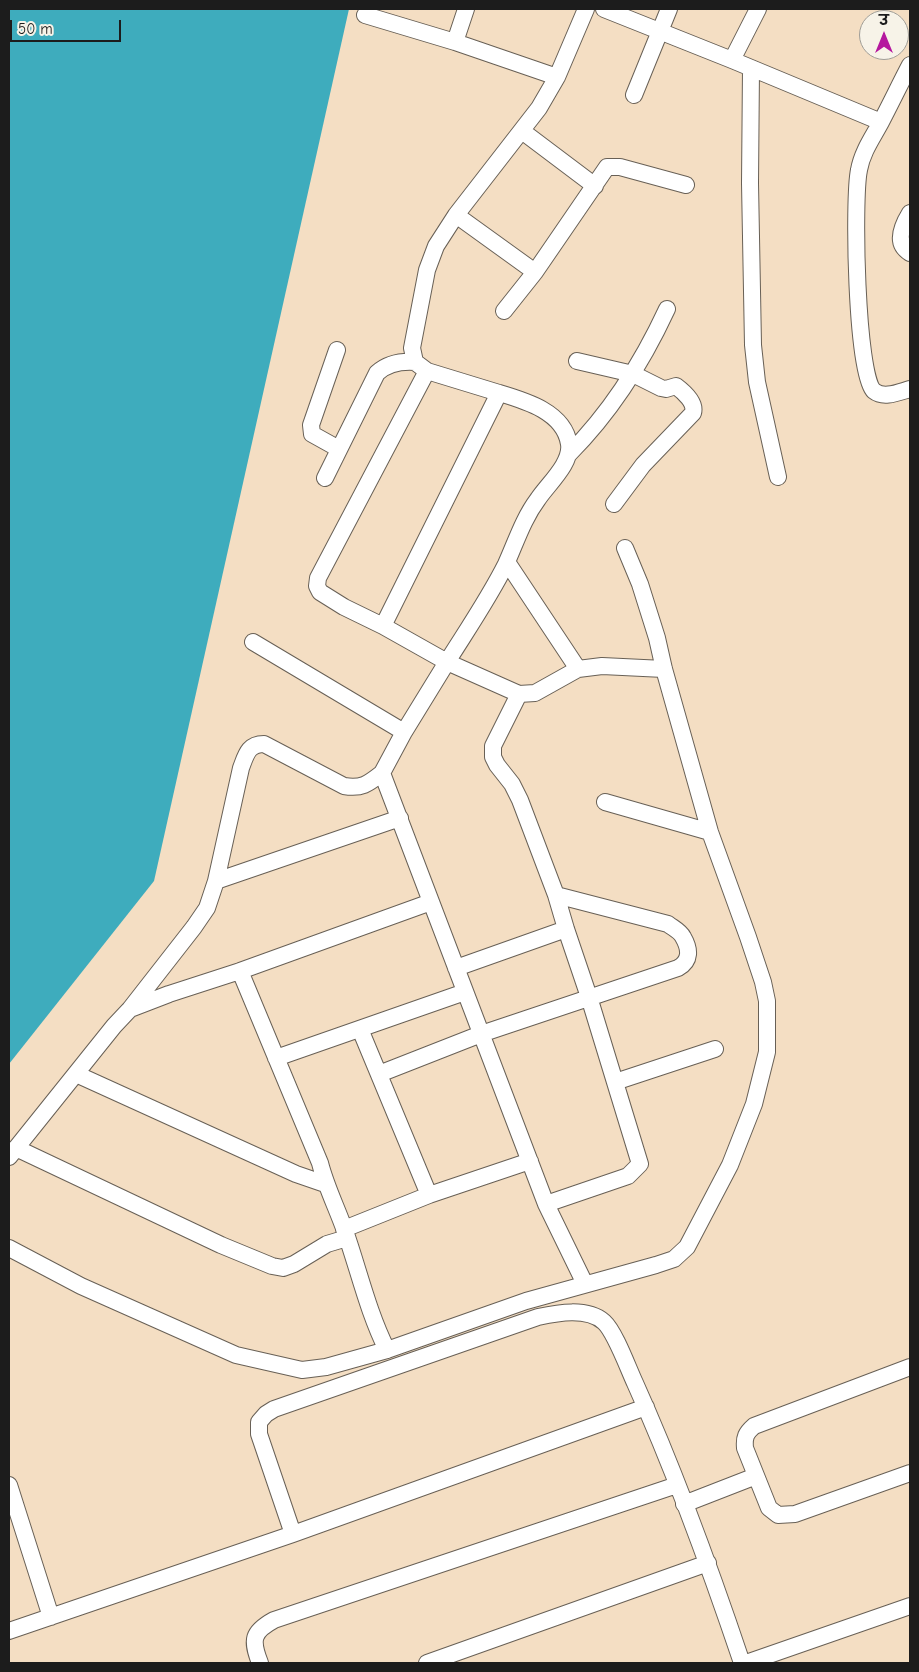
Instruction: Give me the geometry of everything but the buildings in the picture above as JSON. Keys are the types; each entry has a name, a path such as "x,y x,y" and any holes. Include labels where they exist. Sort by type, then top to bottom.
{"street":[{"path":"455,42 466,9"},
{"path":"421,366 412,348 427,270 436,246 456,214 540,108 557,77 586,9"},
{"path":"604,9 881,122"},
{"path":"634,94 669,9"},
{"path":"732,60 758,9"},
{"path":"366,15 455,42 557,77"},
{"path":"910,64 869,143 859,169 856,195 860,334 868,381 872,389 879,394 890,394 910,389"},
{"path":"751,68 750,192 753,345 757,382 778,478"},
{"path":"522,130 595,186"},
{"path":"504,311 535,272 607,168 613,166 686,186"},
{"path":"910,213 900,233 901,243 907,252 910,253"},
{"path":"456,214 535,272"},
{"path":"569,454 602,418 633,374 651,343 667,309"},
{"path":"337,350 310,425 310,430 312,434 339,449"},
{"path":"577,361 633,374 661,388 679,387 693,404 693,413 643,465 614,504"},
{"path":"325,478 378,374 384,366 406,362 528,401 549,414 563,428 569,443 569,454 566,462 536,501 521,526 506,562 478,614 404,732 382,773 367,784 355,788 344,786 264,744 252,746 248,751 241,768 216,881 207,908 130,1009 114,1026 12,1152 221,1245 272,1266 282,1268 294,1264 346,1233 428,1195 530,1161"},
{"path":"421,366 318,578 317,586 320,592 344,607 383,626 447,662 519,694 535,693 578,669 602,666 664,669"},
{"path":"383,626 499,393"},
{"path":"9,1248 81,1286 236,1355 302,1370 326,1367 387,1350 526,1301 656,1266 674,1259 687,1247 730,1166 754,1104 767,1052 767,1001 763,982 748,937 710,832 648,610 640,584 625,548"},
{"path":"506,562 578,669"},
{"path":"253,642 404,732"},
{"path":"519,694 493,746 493,757 512,784 520,800 556,895 640,1164 628,1176 546,1204"},
{"path":"382,773 546,1204 585,1284"},
{"path":"605,802 710,832"},
{"path":"216,881 400,818"},
{"path":"379,1074 481,1034 683,965 689,957 684,938 668,924 556,895"},
{"path":"130,1009 431,902"},
{"path":"456,968 566,929"},
{"path":"240,971 320,1163 326,1184 346,1233 376,1327 387,1350"},
{"path":"276,1058 465,992"},
{"path":"360,1029 428,1195"},
{"path":"615,1082 715,1049"},
{"path":"76,1074 296,1174 326,1184"},
{"path":"293,1534 259,1434 259,1422 266,1414 274,1409 538,1317 556,1313 591,1314 604,1322 612,1333 646,1407 708,1563 742,1663"},
{"path":"910,1367 754,1426 744,1438 745,1448 769,1508 778,1515 795,1514 910,1473"},
{"path":"9,1631 293,1534 646,1407"},
{"path":"684,1504 756,1476"},
{"path":"9,1484 12,1506 51,1617"},
{"path":"260,1663 256,1651 255,1638 260,1628 274,1620 677,1485"},
{"path":"427,1663 708,1563"},
{"path":"746,1663 910,1606"}],"water":[{"path":"9,9 349,9 154,881 9,1064"}]}
